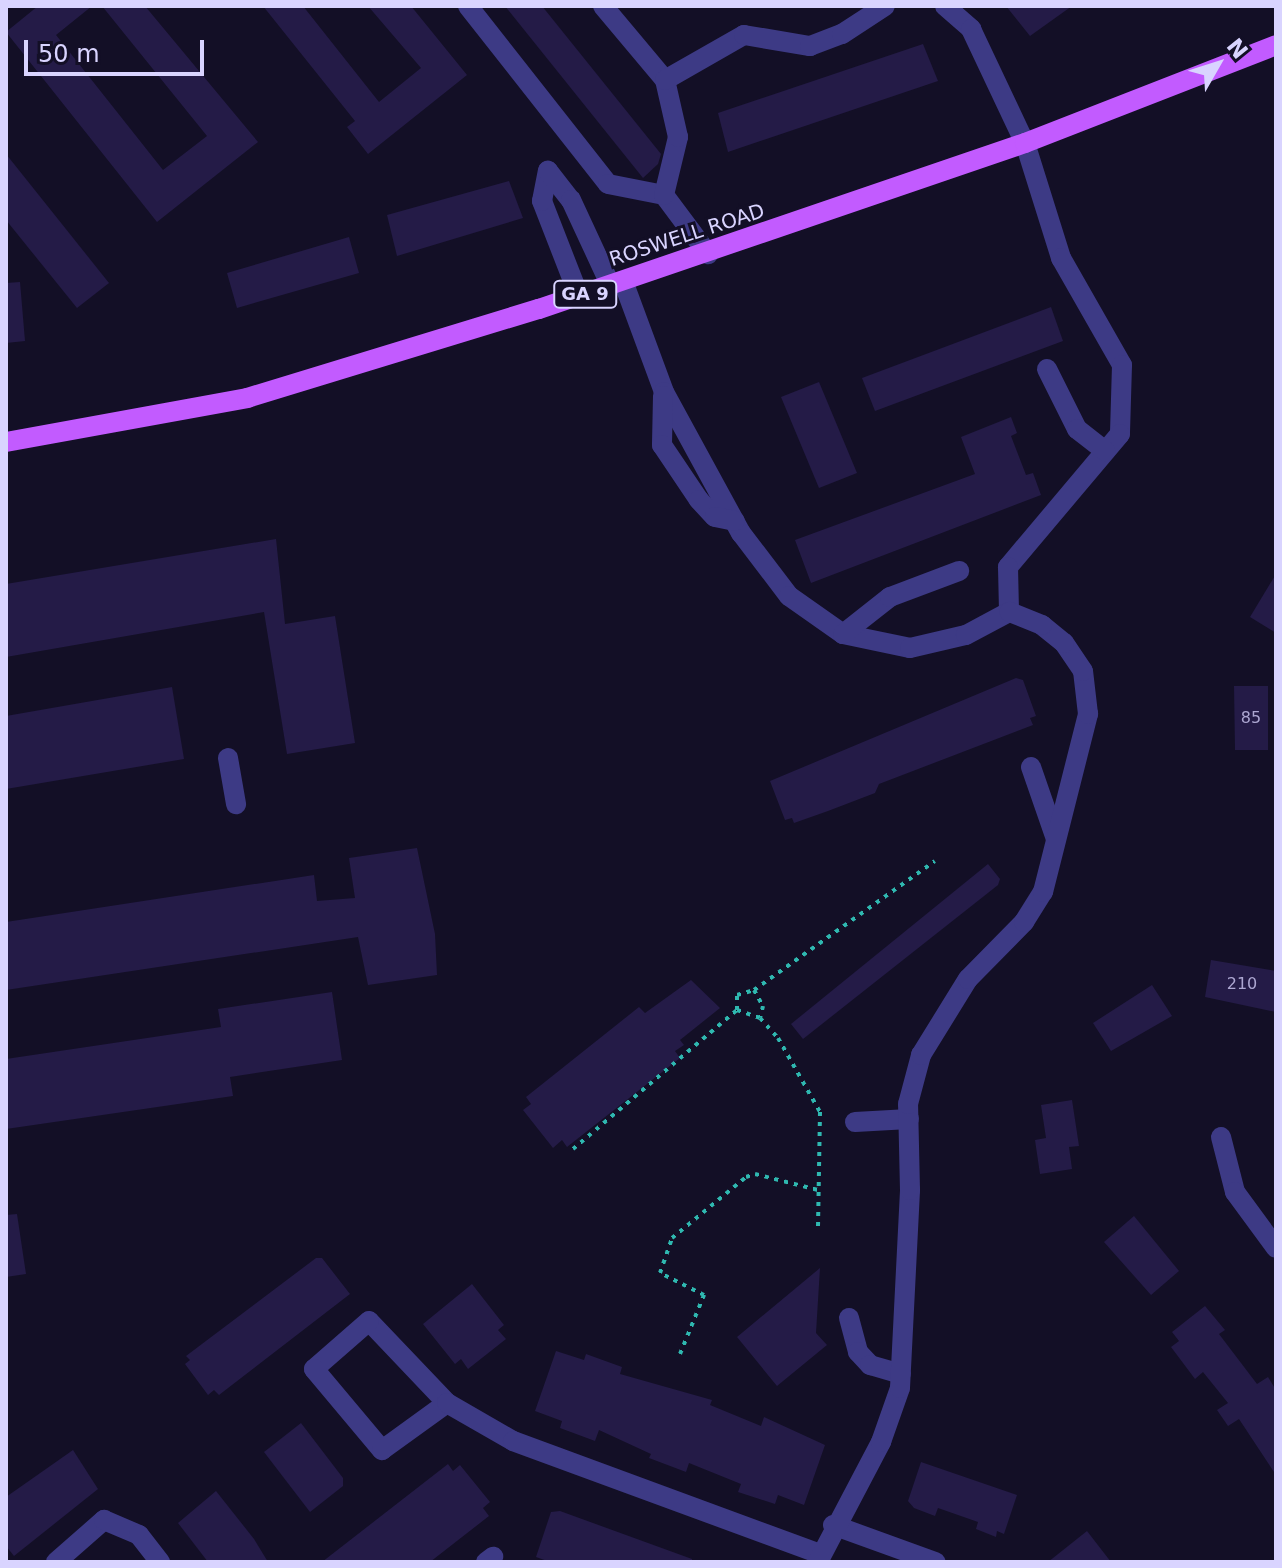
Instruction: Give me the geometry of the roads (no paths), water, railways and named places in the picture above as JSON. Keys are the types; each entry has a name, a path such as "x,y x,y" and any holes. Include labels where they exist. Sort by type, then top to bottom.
{"main road":[{"name":"ROSWELL ROAD","path":"6,442 247,398 579,296 1025,143 1276,45"}],"street":[{"path":"468,6 608,184 664,195 708,254"},
{"path":"603,6 665,80 678,137 664,195"},
{"path":"665,80 744,35 810,46 842,34 885,6"},
{"path":"945,6 971,29 1025,143 1061,258 1122,365 1120,434 1008,567 1009,612"},
{"path":"447,1403 382,1450 314,1369 369,1321 447,1403 513,1441 819,1558 833,1525 890,1422 901,1374 909,1119 921,1055 968,979 1024,922 1043,892 1088,714 1083,671 1064,643 1042,625 1009,612 966,635 910,648 843,634 789,596 735,521 703,467 664,392 617,283 571,200 548,171 542,201 579,296"},
{"path":"1047,369 1077,429 1105,451"},
{"path":"664,392 662,445 682,479 715,517 735,521"},
{"path":"682,479 703,467"},
{"path":"843,634 890,597 959,571"},
{"path":"228,758 236,804"},
{"path":"1031,767 1056,839"},
{"path":"855,1122 909,1119"},
{"path":"1221,1137 1235,1192 1276,1248"},
{"path":"849,1318 858,1352 870,1365 901,1374"},
{"path":"56,1562 104,1520 139,1535 160,1562"},
{"path":"833,1525 935,1562"}]}
